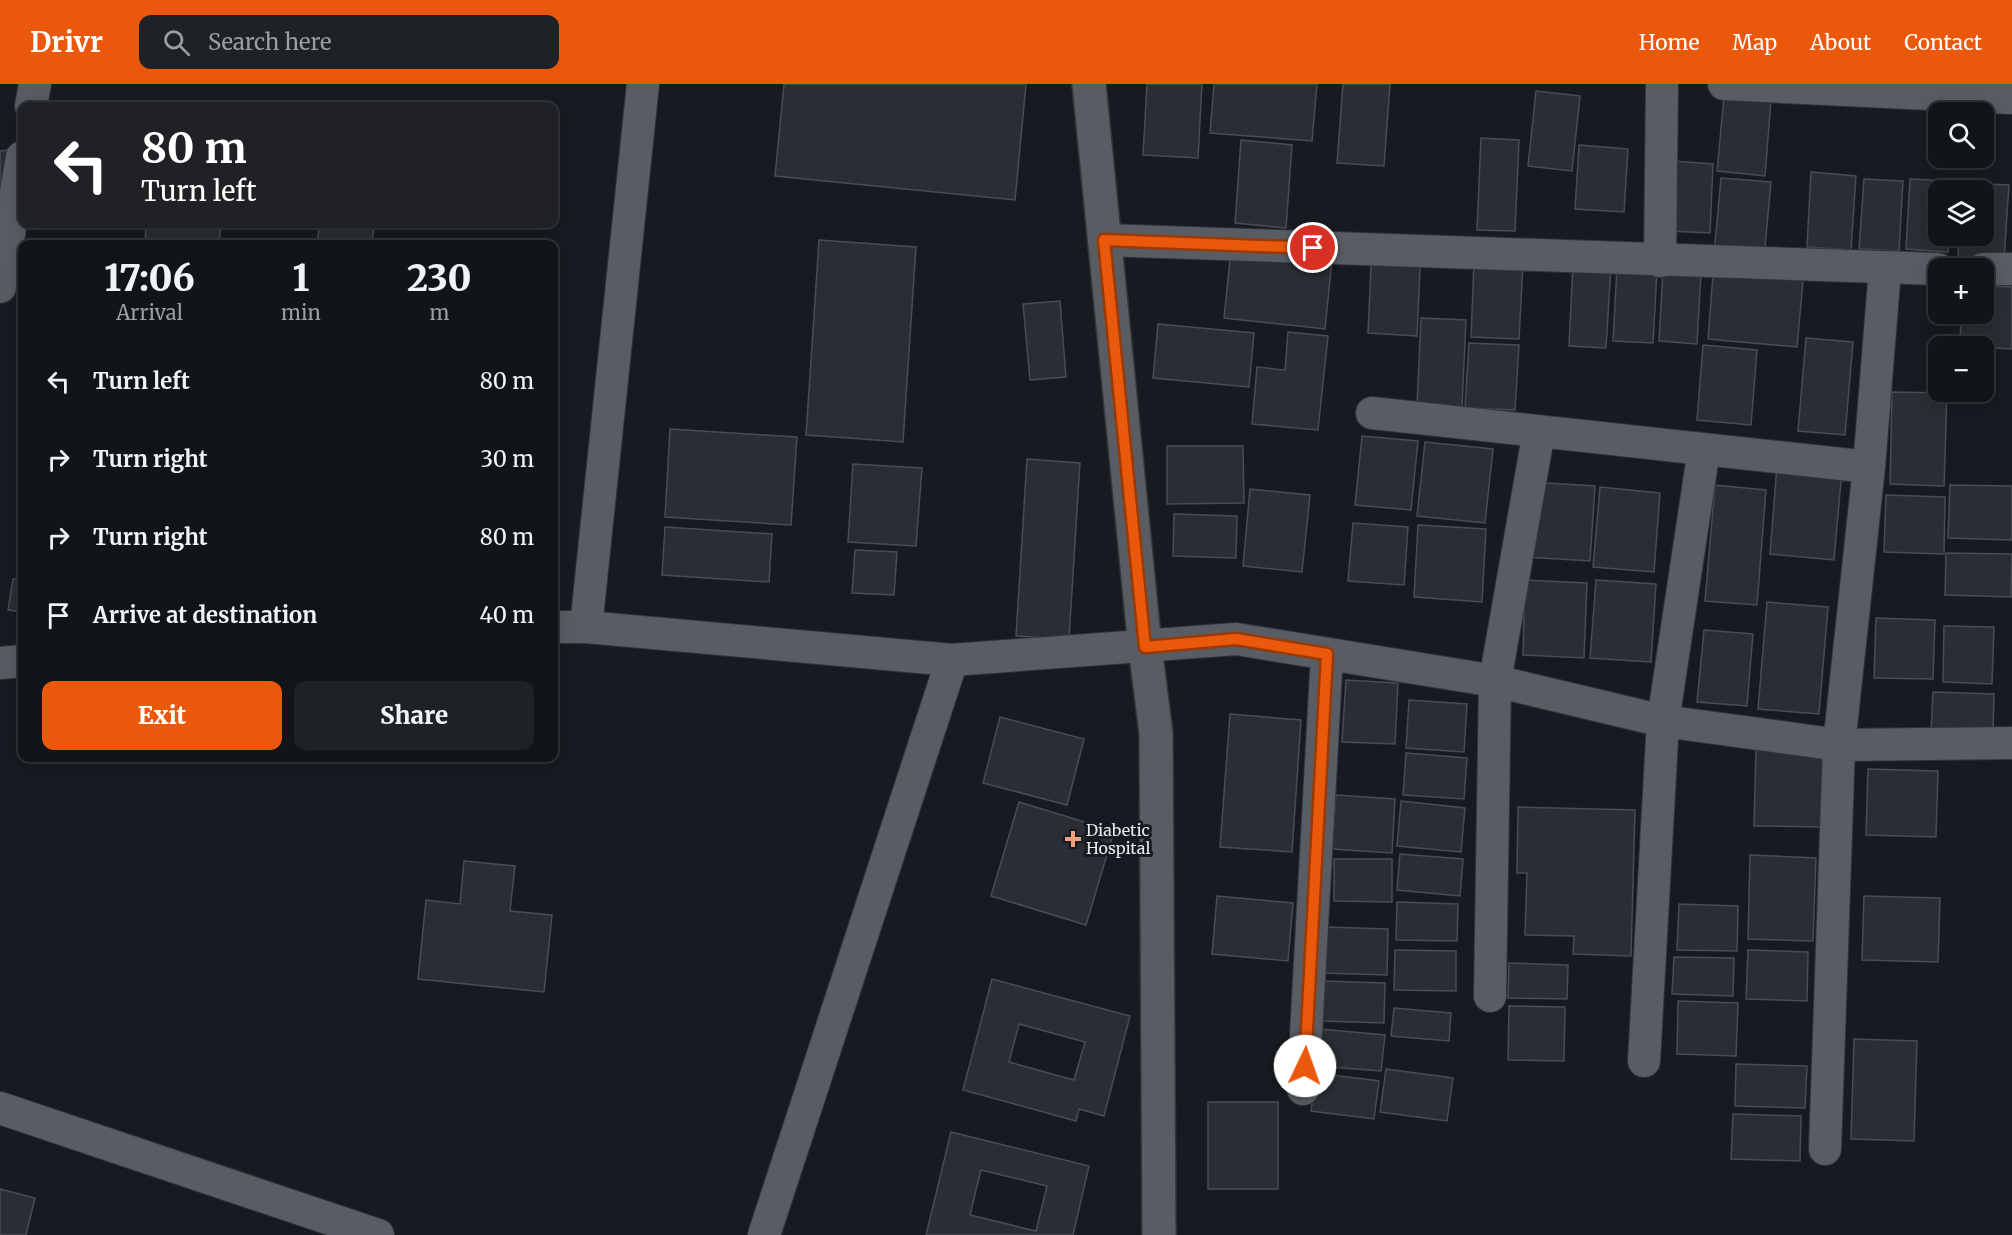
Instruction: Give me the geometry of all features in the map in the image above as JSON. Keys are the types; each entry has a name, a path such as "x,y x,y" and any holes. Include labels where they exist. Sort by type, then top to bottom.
{"street":[{"path":"32,102 35,84"},
{"path":"586,627 643,84"},
{"path":"1089,84 1145,647 1156,733 1159,1235"},
{"path":"1660,261 1662,84"},
{"path":"1724,84 2005,101"},
{"path":"0,287 18,181"},
{"path":"1104,240 1928,269"},
{"path":"1825,1149 1839,745 1869,467 1885,269"},
{"path":"1994,269 2012,269"},
{"path":"1372,413 1869,467"},
{"path":"1490,996 1495,681 1539,431"},
{"path":"1644,1061 1663,721 1704,449"},
{"path":"558,627 586,627 952,660 1236,639 1495,681 1663,721 1839,745 2012,743"},
{"path":"1303,1089 1327,654"},
{"path":"764,1235 952,660"},
{"path":"0,663 18,662"},
{"path":"0,1108 378,1235"}],"building":[{"path":"784,84 1026,84 1015,200 775,176"},
{"path":"1147,84 1202,84 1198,158 1143,155"},
{"path":"1214,84 1317,84 1312,141 1210,133"},
{"path":"1343,84 1390,84 1384,166 1337,163"},
{"path":"1536,91 1580,96 1572,171 1528,166"},
{"path":"1724,97 1771,100 1765,176 1717,171"},
{"path":"1481,138 1519,140 1515,231 1477,230"},
{"path":"1241,140 1292,145 1286,228 1235,223"},
{"path":"1579,145 1628,149 1624,212 1575,209"},
{"path":"15,149 0,187 0,151"},
{"path":"1673,161 1713,164 1710,233 1668,231"},
{"path":"1811,172 1856,176 1851,250 1807,247"},
{"path":"1721,178 1771,182 1764,258 1714,254"},
{"path":"1864,179 1903,181 1899,251 1859,249"},
{"path":"1910,179 1931,180 1928,180 1928,246 1948,246 1948,252 1906,249"},
{"path":"1994,184 2009,185 2004,260 1958,257 1959,246 1994,246"},
{"path":"146,228 374,228 372,240 145,240"},
{"path":"221,228 319,228 318,240 219,240"},
{"path":"819,240 916,247 903,442 806,435"},
{"path":"1372,244 1421,246 1417,336 1368,333"},
{"path":"1231,250 1332,260 1325,329 1224,318"},
{"path":"1474,262 1523,264 1519,339 1471,337"},
{"path":"1714,262 1804,270 1797,347 1708,339"},
{"path":"1573,263 1611,265 1606,348 1569,346"},
{"path":"1617,268 1657,271 1653,343 1613,341"},
{"path":"1663,269 1701,272 1697,344 1659,341"},
{"path":"1994,286 2012,287 2012,349 1994,348 1994,336 1960,336 1961,324 1994,324"},
{"path":"1060,301 1066,377 1030,380 1023,304"},
{"path":"1421,318 1466,320 1462,407 1417,405"},
{"path":"1158,324 1254,333 1249,387 1153,378"},
{"path":"1288,332 1328,336 1318,430 1252,424 1257,367 1285,370"},
{"path":"1806,338 1853,342 1845,435 1798,431"},
{"path":"1469,343 1519,345 1515,410 1465,408"},
{"path":"1703,345 1757,350 1751,425 1697,420"},
{"path":"1892,392 1928,393 1928,402 1947,402 1944,486 1890,484"},
{"path":"670,429 797,437 791,525 665,517"},
{"path":"1362,436 1418,441 1411,510 1355,505"},
{"path":"1425,442 1493,449 1485,523 1417,516"},
{"path":"1167,446 1243,446 1244,503 1167,504"},
{"path":"1778,453 1843,458 1834,560 1770,554"},
{"path":"1027,459 1080,463 1069,639 1016,636"},
{"path":"853,464 922,468 916,546 848,542"},
{"path":"1530,482 1595,486 1590,561 1526,557"},
{"path":"1715,485 1766,490 1757,605 1705,601"},
{"path":"1950,485 2012,486 2012,540 1948,538"},
{"path":"1600,487 1660,493 1654,572 1593,567"},
{"path":"1250,489 1310,495 1302,572 1243,566"},
{"path":"1886,495 1945,497 1944,554 1884,552"},
{"path":"1174,514 1237,516 1236,558 1173,556"},
{"path":"1353,523 1408,527 1404,585 1348,581"},
{"path":"1418,525 1486,529 1482,602 1414,597"},
{"path":"665,527 772,534 769,582 662,575"},
{"path":"855,550 897,552 894,595 852,593"},
{"path":"1946,553 2012,554 2011,597 1945,595"},
{"path":"13,579 18,580 18,611 8,610"},
{"path":"1525,580 1587,583 1584,658 1523,655"},
{"path":"1596,580 1656,584 1651,662 1590,658"},
{"path":"1767,602 1828,607 1819,714 1758,709"},
{"path":"1876,618 1935,620 1933,679 1874,678"},
{"path":"1944,626 1994,627 1992,684 1943,682"},
{"path":"1704,630 1753,634 1747,706 1697,702"},
{"path":"1346,680 1398,683 1395,744 1342,742"},
{"path":"1933,692 1994,694 1993,732 1931,731"},
{"path":"1409,700 1467,704 1464,752 1406,748"},
{"path":"1230,714 1301,720 1292,852 1220,847"},
{"path":"1000,717 1084,739 1067,805 983,783"},
{"path":"1756,747 1826,749 1824,827 1754,826"},
{"path":"1406,753 1467,758 1464,799 1403,795"},
{"path":"1868,769 1938,771 1936,837 1866,835"},
{"path":"1336,795 1395,799 1392,853 1332,849"},
{"path":"1401,801 1465,808 1461,852 1397,846"},
{"path":"1019,802 1114,831 1086,925 991,896"},
{"path":"1518,807 1635,810 1631,956 1573,954 1574,936 1525,935 1527,873 1517,873"},
{"path":"1400,854 1463,859 1460,896 1397,890"},
{"path":"1750,855 1816,858 1813,941 1748,939"},
{"path":"1334,859 1392,859 1392,902 1334,901"},
{"path":"464,861 515,866 510,911 552,915 544,992 418,979 426,900 460,904"},
{"path":"1217,896 1293,903 1288,961 1212,954"},
{"path":"1864,896 1940,898 1938,962 1862,960"},
{"path":"1397,902 1458,904 1457,941 1396,940"},
{"path":"1679,904 1738,906 1737,951 1677,950"},
{"path":"1326,927 1388,929 1387,975 1324,973"},
{"path":"1395,950 1456,951 1456,991 1394,990"},
{"path":"1748,950 1808,952 1807,1001 1746,999"},
{"path":"1674,957 1734,958 1733,996 1672,994"},
{"path":"1509,963 1568,965 1567,999 1508,998"},
{"path":"992,979 1130,1016 1104,1116 1079,1109 1076,1121 963,1090","holes":["1019,1024 1085,1042 1074,1080 1009,1062"]},
{"path":"1323,981 1385,983 1384,1023 1322,1021"},
{"path":"1678,1001 1738,1003 1736,1056 1677,1054"},
{"path":"1509,1006 1565,1007 1564,1061 1508,1060"},
{"path":"1394,1008 1451,1013 1449,1041 1391,1036"},
{"path":"1320,1029 1385,1035 1381,1071 1317,1066"},
{"path":"1854,1039 1917,1041 1914,1141 1851,1139"},
{"path":"1736,1064 1807,1066 1805,1108 1735,1106"},
{"path":"1386,1069 1453,1078 1447,1121 1380,1112"},
{"path":"1316,1073 1379,1081 1374,1119 1311,1111"},
{"path":"1208,1102 1278,1102 1278,1189 1208,1189"},
{"path":"1733,1114 1801,1116 1800,1161 1731,1159"},
{"path":"951,1132 1089,1166 1073,1235 926,1235"},
{"path":"981,1170 1047,1186 1036,1231 970,1215"},
{"path":"0,1189 35,1198 26,1235 0,1235"}],"place":[{"name":"Diabetic Hospital","path":"1073,839"}],"route":[{"path":"1305,1066 1327,654 1236,639 1145,647 1104,240 1313,248"}]}
